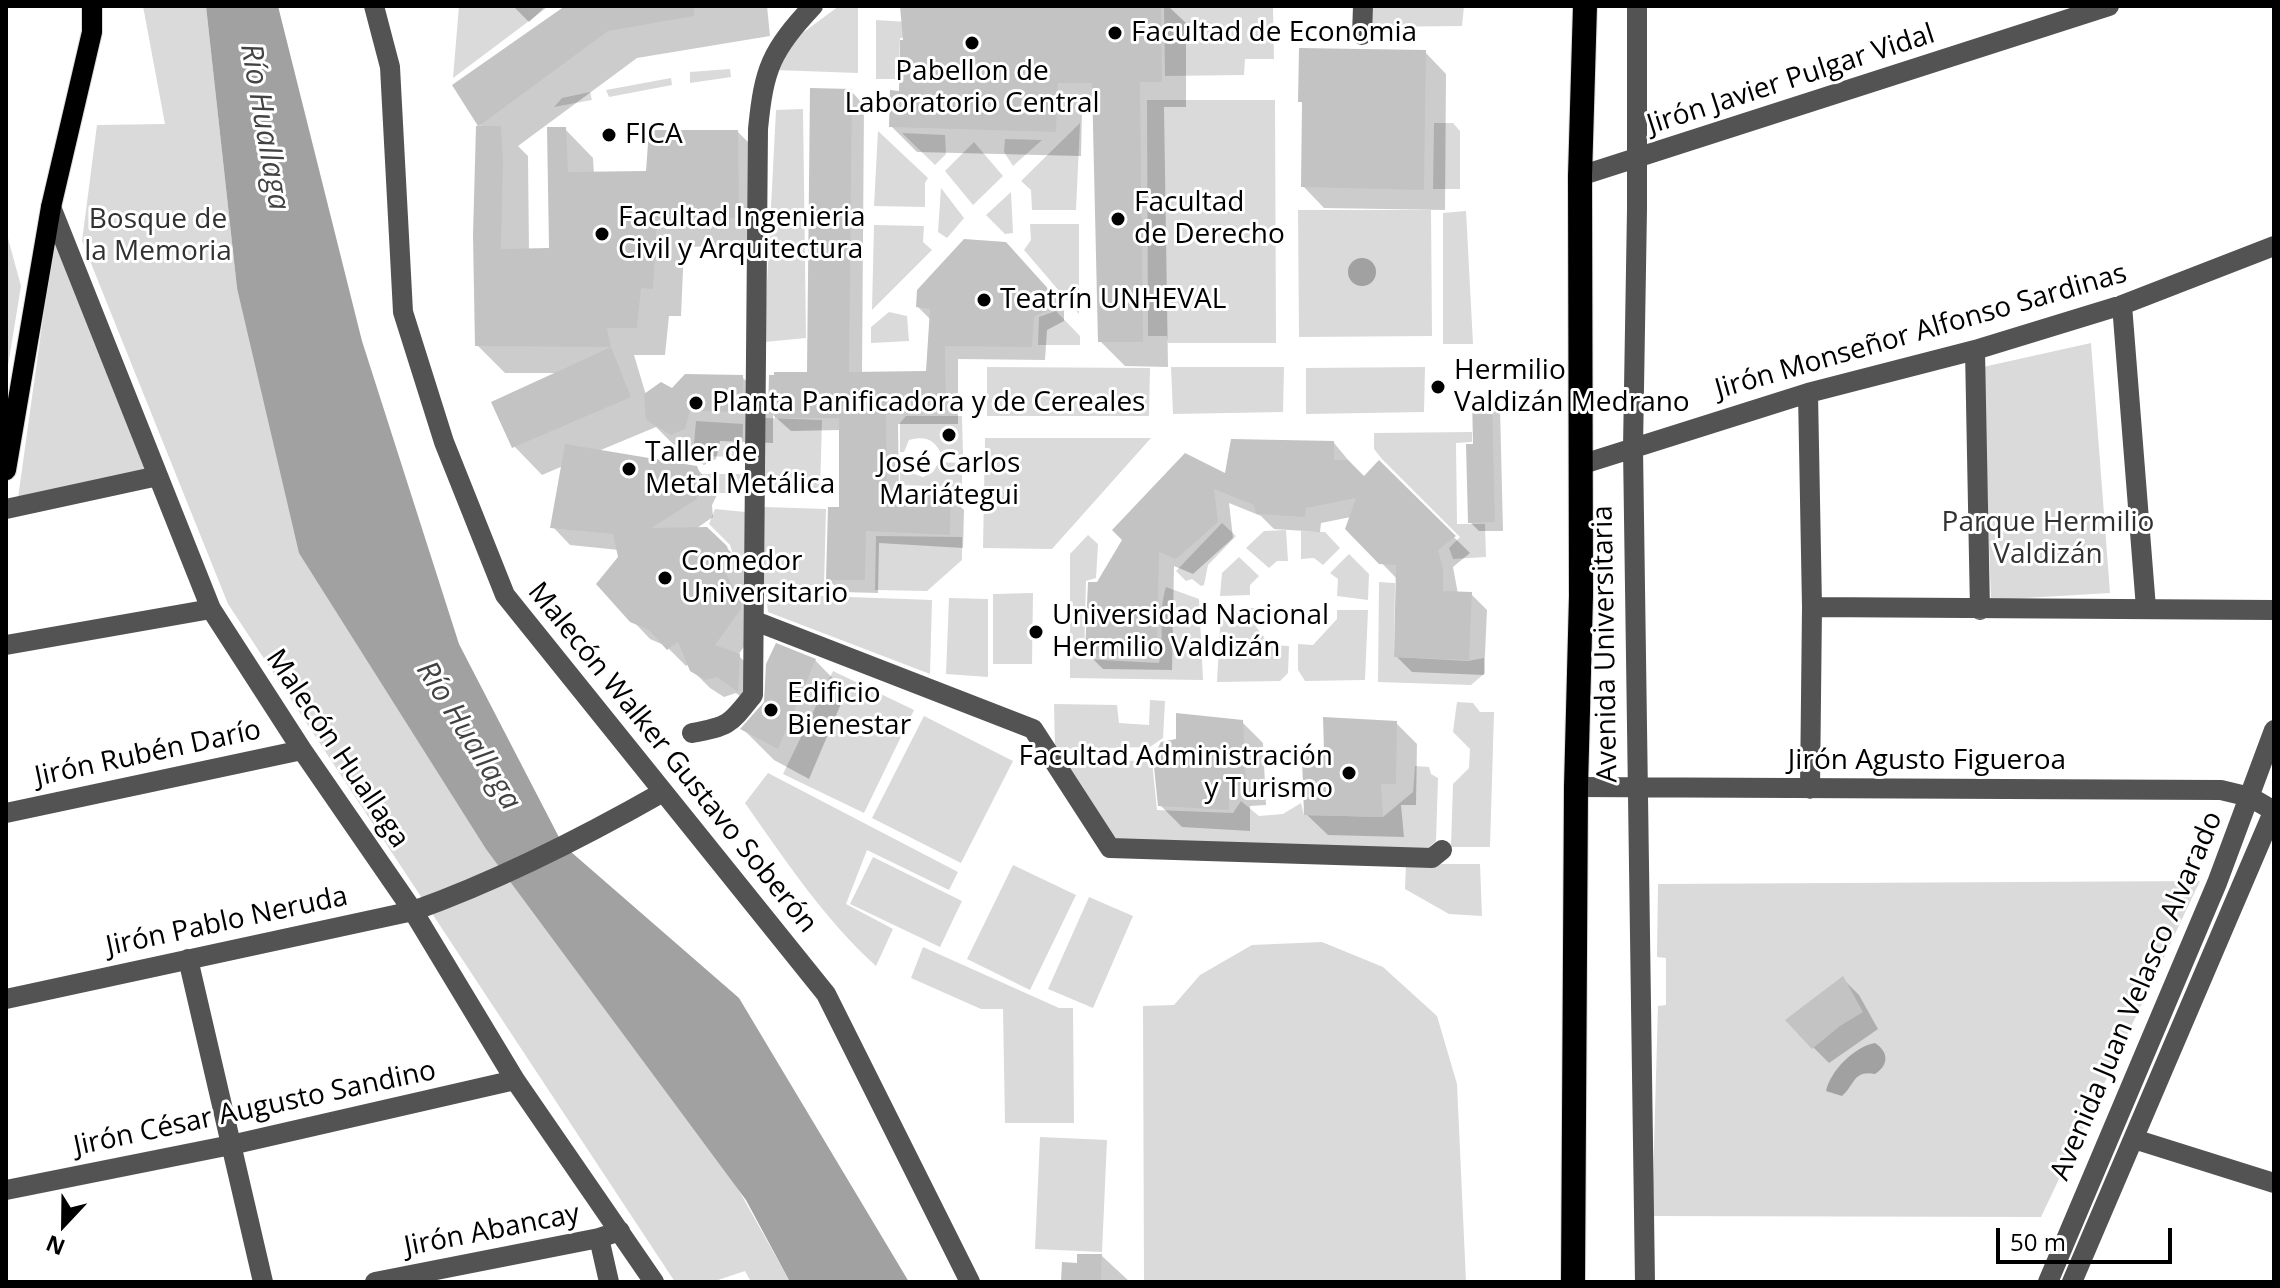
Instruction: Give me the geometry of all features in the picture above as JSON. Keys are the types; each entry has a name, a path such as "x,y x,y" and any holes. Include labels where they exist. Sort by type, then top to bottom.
{"highway":[{"name":"Avenida Universitaria","path":"1573,1282 1576,787 1581,596 1580,176 1585,6"}],"main road":[{"path":"6,470 51,207 92,32 92,6"}],"street":[{"name":"Malecón Walker Gustavo Soberón","path":"374,6 390,67 403,312 444,442 505,595 826,994 970,1282"},
{"path":"692,733 720,728 731,722 753,695 760,114 763,83 773,57 791,29 813,6"},
{"path":"1362,35 1363,6"},
{"name":"Avenida Universitaria","path":"1637,6 1633,448 1645,1282"},
{"name":"Jirón Javier Pulgar Vidal","path":"1580,176 2109,6"},
{"name":"Malecón Huallaga","path":"51,207 211,609 302,750 413,911 515,1080 654,1282"},
{"name":"Jirón Monseñor Alfonso Sardinas","path":"1580,465 1808,393 1975,350 2122,305 2274,246"},
{"path":"2122,305 2146,608"},
{"path":"1975,350 1980,610"},
{"path":"1808,393 1812,607 1810,789"},
{"path":"6,509 158,476"},
{"path":"1812,607 2274,610"},
{"path":"6,645 211,609"},
{"path":"755,621 1033,729 1110,848 1432,858 1442,850"},
{"name":"Avenida Juan Velasco Alvarado","path":"2048,1282 2217,883 2274,730"},
{"name":"Jirón Rubén Darío","path":"6,813 302,750"},
{"name":"Jirón Agusto Figueroa","path":"1576,787 2221,790 2250,797 2274,810"},
{"name":"Jirón Pablo Neruda","path":"6,999 413,911 458,895 618,818 663,792"},
{"name":"Avenida Juan Velasco Alvarado","path":"2072,1282 2274,810"},
{"path":"188,959 263,1282"},
{"name":"Jirón César Augusto Sandino","path":"6,1190 231,1145 515,1080"},
{"path":"2134,1139 2274,1183"},
{"name":"Jirón Abancay","path":"375,1282 599,1238 620,1231"},
{"path":"599,1238 609,1282"}],"green space":[{"name":"Bosque de la Memoria","path":"143,6 206,6 237,288 790,1282 751,1282 745,1271 712,1282 675,1282 228,604 82,241 97,125 165,124"},
{"path":"459,6 549,6 453,78"},
{"path":"839,6 858,6 858,73 775,70 789,43"},
{"path":"1164,6 1273,6 1274,59 1245,59 1244,75 1165,76"},
{"path":"1372,6 1464,6 1462,26 1371,27"},
{"path":"876,20 908,22 913,37 900,38 898,79 876,79"},
{"path":"730,69 731,77 690,83 690,72"},
{"path":"671,78 672,85 609,97 606,90"},
{"path":"590,92 592,100 554,107 562,98"},
{"path":"1147,100 1275,100 1276,343 1168,343 1167,336 1148,336"},
{"path":"803,109 806,338 764,342 776,110"},
{"path":"1080,123 1076,210 1032,210 1031,190 1021,181"},
{"path":"1434,123 1453,123 1460,131 1460,189 1433,189"},
{"path":"878,131 928,178 925,183 925,207 874,206"},
{"path":"902,133 945,135 946,154 935,165"},
{"path":"1005,139 1042,140 1013,166 1004,152"},
{"path":"974,142 1003,176 973,205 945,171"},
{"path":"941,188 964,218 947,238 938,232"},
{"path":"1011,192 1013,233 1005,234 986,215"},
{"path":"1298,210 1431,210 1432,336 1299,337"},
{"path":"1466,211 1473,344 1443,344 1443,213"},
{"path":"1030,224 1079,224 1079,314 1024,250 1031,240"},
{"path":"874,225 924,226 923,242 932,250 872,310"},
{"path":"6,231 21,286 6,378"},
{"path":"54,239 148,471 18,498"},
{"path":"1056,311 1080,336 1080,345 1038,345 1039,317"},
{"path":"889,312 907,316 909,341 871,343 871,327"},
{"name":"Parque Hermilio Valdizán","path":"2091,343 2110,593 1991,600 1983,367"},
{"path":"987,367 1150,368 1149,416 987,416"},
{"path":"1171,367 1284,367 1283,412 1173,414"},
{"path":"1425,367 1424,412 1306,414 1306,368"},
{"path":"906,416 962,416 963,455 942,455 933,442 920,438 909,440 904,452 900,452 900,423"},
{"path":"765,418 822,420 820,492 763,491"},
{"path":"696,421 743,424 742,457 693,456"},
{"path":"1472,432 1472,442 1456,443 1457,524 1485,524 1486,557 1453,559 1449,548 1460,537 1382,459 1374,449 1374,433"},
{"path":"985,438 1151,438 1052,549 983,548"},
{"path":"900,459 904,459 906,471 923,477 933,472 939,462 962,463 962,487 900,485"},
{"path":"703,474 742,474 740,493 702,493 697,487"},
{"path":"764,507 826,509 824,586 762,584"},
{"path":"715,509 745,512 745,555 736,563 730,545 709,524"},
{"path":"1222,523 1236,536 1208,565 1204,585 1192,579 1186,581 1176,571"},
{"path":"1286,530 1288,561 1277,561 1269,568 1246,548 1264,531"},
{"path":"1301,531 1325,532 1340,548 1323,565 1314,558 1301,559"},
{"path":"1088,535 1098,544 1096,578 1086,581 1084,659 1159,663 1166,587 1199,599 1203,680 1070,678 1070,554"},
{"path":"876,536 962,537 962,560 927,591 875,590"},
{"path":"1349,554 1369,574 1368,600 1337,596 1338,579 1330,573"},
{"path":"1239,557 1259,576 1250,585 1250,595 1220,596 1222,573"},
{"path":"1379,582 1395,583 1394,657 1468,661 1484,658 1485,673 1471,685 1378,682"},
{"path":"1033,593 1032,664 993,664 993,594"},
{"path":"766,594 932,600 930,674 768,612"},
{"path":"949,598 988,599 988,677 946,674"},
{"path":"1254,608 1254,624 1270,645 1289,646 1288,673 1280,681 1217,682 1221,609"},
{"path":"1337,610 1368,610 1365,680 1305,681 1298,670 1298,644 1313,645 1337,619"},
{"path":"833,671 914,710 864,813 783,774"},
{"path":"1150,700 1165,701 1163,738 1150,747 1055,749 1054,704 1117,705 1119,723 1149,725"},
{"path":"1457,702 1473,703 1480,712 1494,712 1490,847 1451,847 1453,784 1469,768 1470,749 1453,732"},
{"path":"924,716 1013,761 961,863 872,818"},
{"path":"1060,760 1152,761 1157,810 1233,813 1241,801 1259,816 1283,814 1301,803 1304,815 1383,817 1413,792 1415,766 1429,767 1431,774 1438,778 1436,841 1427,849 1113,842"},
{"path":"768,773 958,872 949,890 867,850 846,904 893,929 876,966 823,909 745,803"},
{"path":"873,857 962,901 940,947 850,904"},
{"path":"1406,864 1480,864 1482,916 1449,914 1405,889"},
{"path":"1013,865 1076,895 1030,990 967,959"},
{"path":"2200,881 2041,1217 1652,1216 1658,1006 1666,1005 1666,958 1657,957 1658,884"},
{"path":"1089,897 1133,916 1093,1008 1048,989"},
{"path":"1322,942 1383,967 1437,1016 1457,1084 1466,1282 1144,1282 1143,1006 1174,1005 1200,975 1252,945"},
{"path":"923,947 1059,1008 1073,1008 1074,1123 1005,1123 1003,1009 981,1009 911,978"},
{"path":"1040,1137 1107,1140 1102,1252 1035,1249"}],"water":[{"name":"Río Huallaga","path":"206,6 278,6 362,341 459,644 563,845 739,998 909,1282 790,1282 746,1200 486,849 299,553 237,288"},
{"path":"1362,258 1372,262 1376,272 1372,282 1362,286 1352,282 1348,272 1352,262"},
{"path":"1875,1043 1886,1058 1880,1070 1875,1074 1858,1076 1842,1096 1826,1091 1844,1061 1859,1049"}],"building":[{"name":"Facultad Ingenieria Civil y Arquitectura","path":"565,6 694,6 694,16 608,31 479,126 501,126 501,249 549,248 547,127 566,127 568,172 646,171 649,130 738,130 739,218 657,219 653,289 641,288 637,328 607,328 611,347 475,346 473,235 478,126 452,85"},
{"path":"900,6 1161,6 1162,82 1140,82 1143,342 1098,342 1092,83 1058,83 1056,132 889,127 890,90 899,91 900,40 903,40"},
{"path":"1299,48 1426,50 1424,190 1301,187"},
{"path":"810,88 852,89 849,372 926,371 930,309 916,307 917,290 964,239 1006,242 1051,292 1052,308 1034,317 1032,347 945,346 946,411 886,411 887,494 951,495 950,535 866,531 865,580 826,580 828,507 839,507 839,418 775,418 775,413 768,413 769,375 774,375 774,372 807,372"},
{"path":"611,347 631,397 512,448 491,402"},
{"name":"Planta Panificadora y de Cereales","path":"685,374 743,375 742,412 690,411 685,429 671,435 646,420 644,394 661,382 672,388"},
{"path":"1472,396 1492,396 1495,522 1468,523 1466,444 1473,444"},
{"path":"1231,439 1334,441 1334,460 1348,460 1364,476 1379,460 1456,536 1438,550 1443,569 1443,591 1472,592 1469,660 1394,657 1396,565 1379,564 1345,529 1356,498 1306,508 1305,517 1256,514 1254,505 1214,489 1218,522 1176,559 1159,552 1157,655 1085,653 1088,582 1097,582 1122,540 1112,530 1185,453 1225,473"},
{"path":"565,444 697,466 701,476 695,487 697,499 651,528 707,527 727,546 732,564 726,573 741,602 741,609 715,645 740,654 738,692 717,677 705,680 690,671 678,642 667,650 649,630 630,622 596,584 618,557 613,534 550,528"},
{"name":"Edificio Bienestar","path":"776,643 816,659 778,749 740,729 764,702 766,664"},
{"path":"1176,713 1243,720 1246,784 1229,786 1229,810 1158,806 1153,757 1161,742 1176,739"},
{"name":"Facultad Administración y Turismo","path":"1323,717 1397,721 1396,784 1381,784 1383,817 1304,815 1302,758 1324,751"},
{"path":"1843,976 1863,1012 1812,1049 1785,1020"},
{"path":"1077,1254 1102,1254 1101,1282 1061,1282 1062,1262 1077,1263"}],"place":[{"name":"Facultad de Economia","path":"1115,33"},
{"name":"Pabellon de Laboratorio Central","path":"972,43"},
{"name":"FICA","path":"609,135"},
{"name":"Facultad de Derecho","path":"1118,219"},
{"name":"Facultad Ingenieria Civil y Arquitectura","path":"602,234"},
{"name":"Teatrín UNHEVAL","path":"984,300"},
{"name":"Hermilio Valdizán Medrano","path":"1438,387"},
{"name":"Planta Panificadora y de Cereales","path":"696,403"},
{"name":"José Carlos Mariátegui","path":"949,435"},
{"name":"Taller de Metal Metálica","path":"629,469"},
{"name":"Comedor Universitario","path":"665,578"},
{"name":"Universidad Nacional Hermilio Valdizán","path":"1036,632"},
{"name":"Edificio Bienestar","path":"771,710"},
{"name":"Facultad Administración y Turismo","path":"1349,773"}]}
